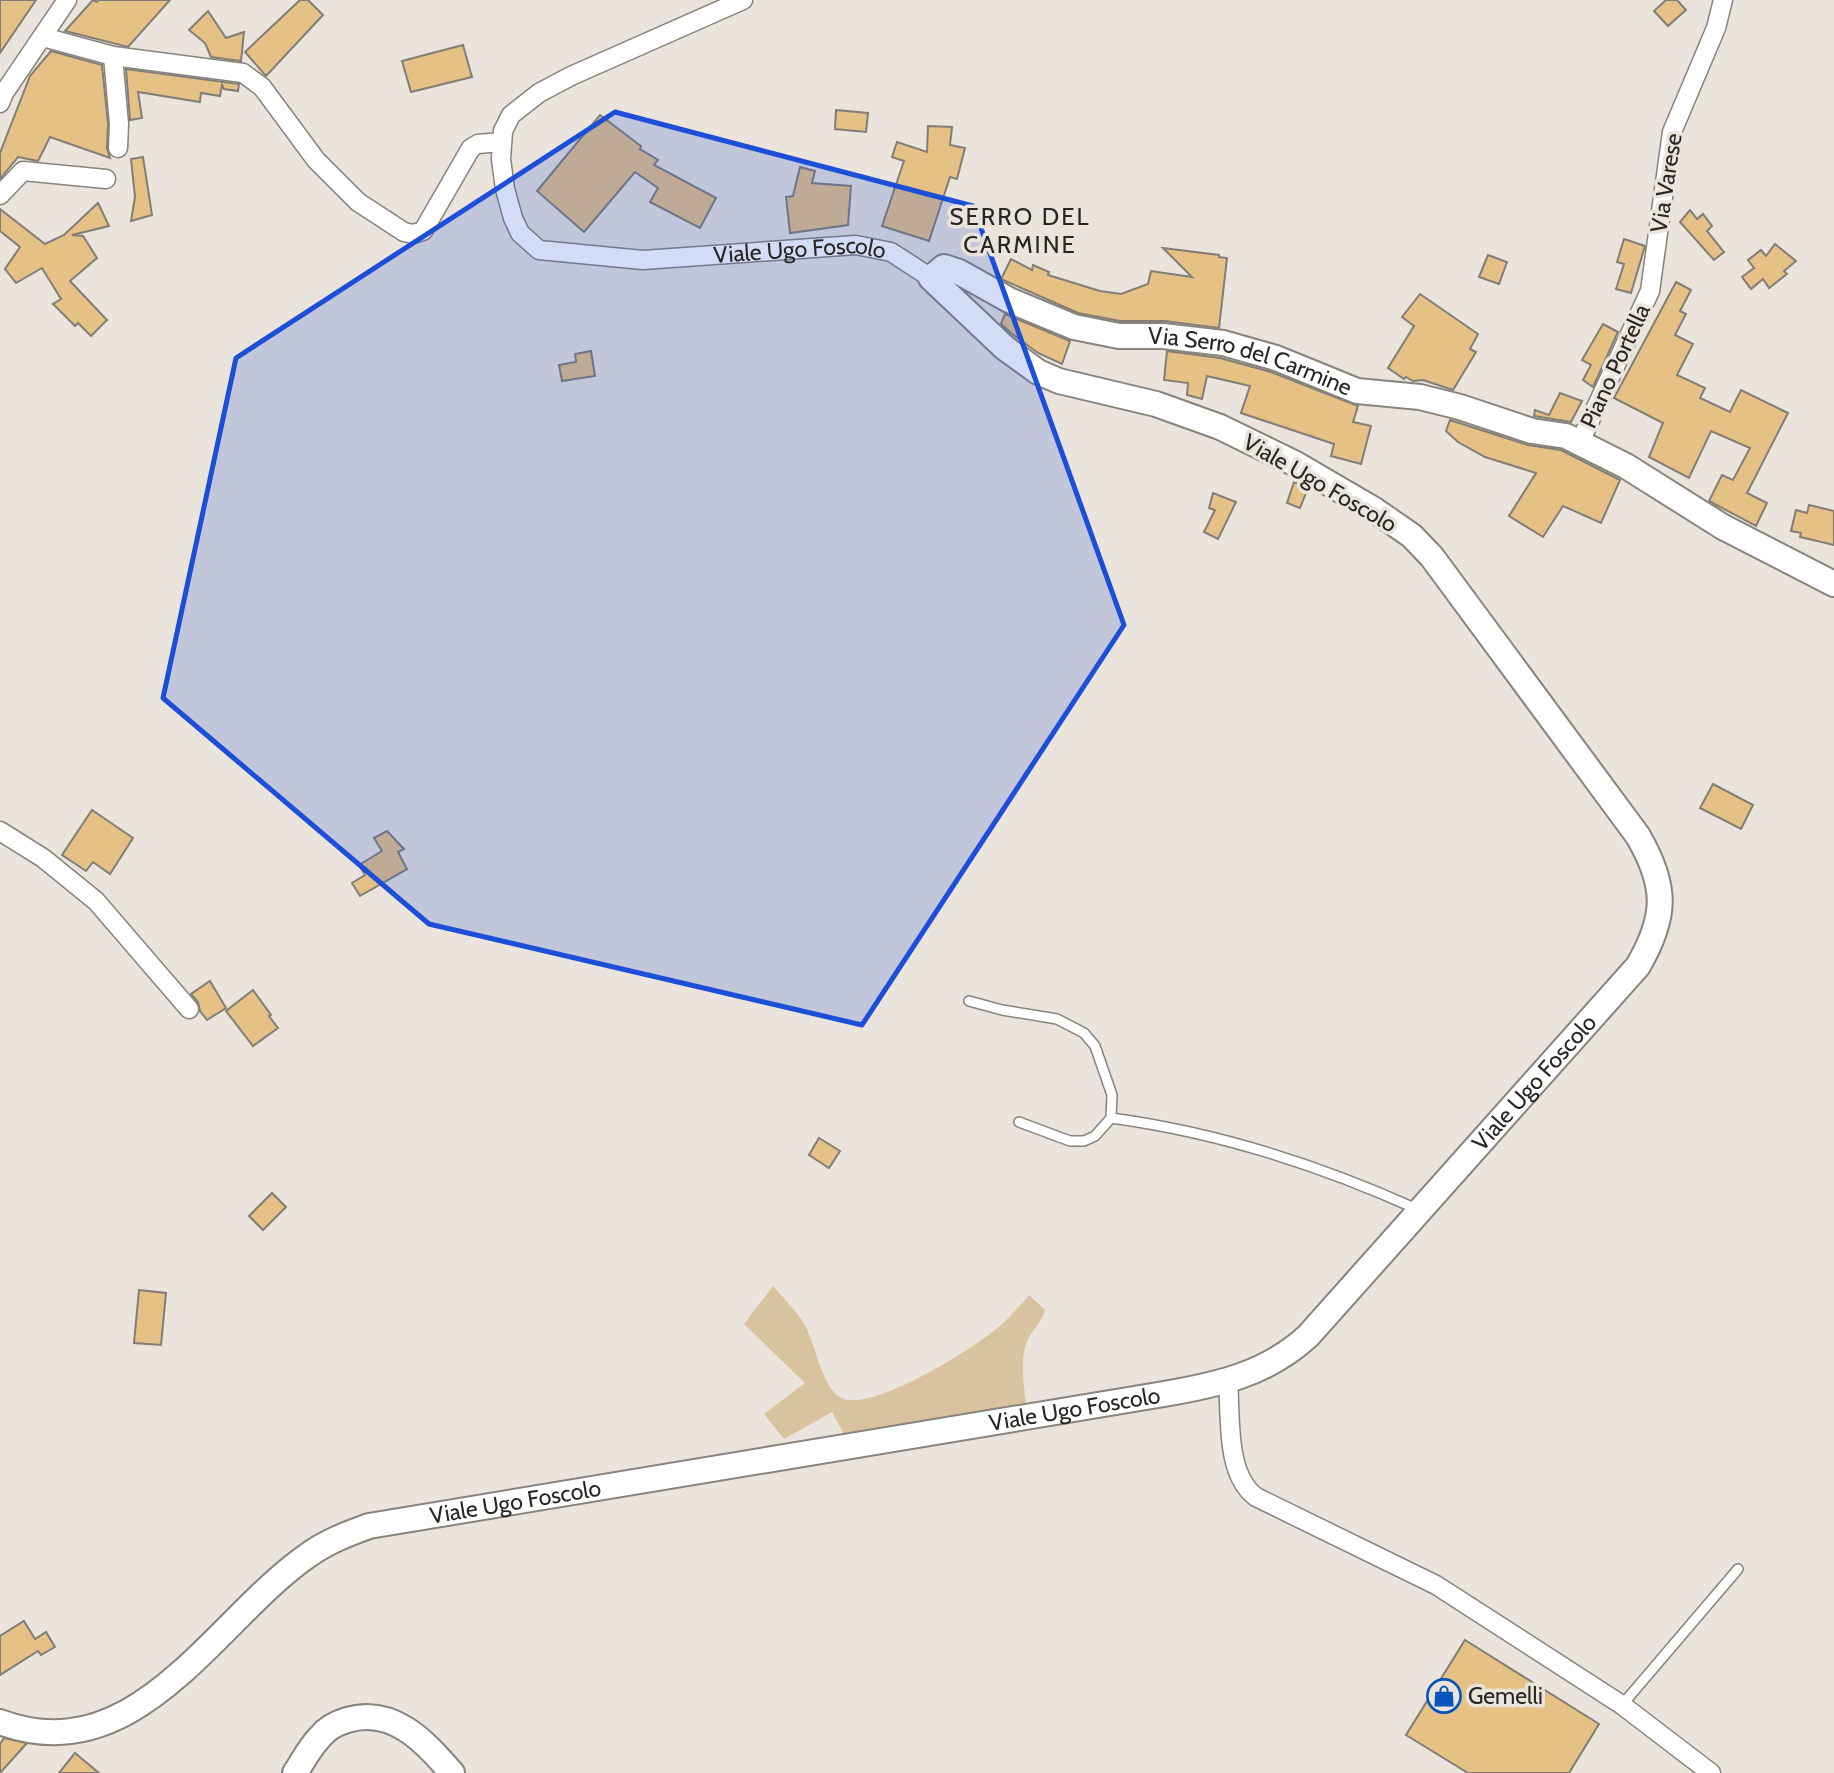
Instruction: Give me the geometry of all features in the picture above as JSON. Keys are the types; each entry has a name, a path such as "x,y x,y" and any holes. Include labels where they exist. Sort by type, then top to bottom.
{"street":[{"path":"0,103 67,0"},
{"path":"43,37 113,56 233,70 254,79 316,160 337,182 358,202 404,232 413,234 423,231 471,148 478,144 500,142 511,115 539,93 571,76 743,0"},
{"name":"Via Varese","path":"1650,290 1672,132 1716,28 1723,0"},
{"path":"113,56 118,148"},
{"name":"Viale Ugo Foscolo","path":"0,1722 34,1732 56,1734 98,1726 118,1718 160,1694 179,1678 306,1556 337,1538 369,1526 1164,1394 1228,1380 1268,1366 1294,1349 1420,1211 1638,966 1656,930 1659,910 1658,882 1650,857 1638,836 1440,567 1412,536 1373,509 1307,470 1220,427 1156,404 1059,381 1038,372 1005,348 931,278 891,252 856,245 643,260 539,250 520,233 513,218 503,182 500,142"},
{"path":"0,195 23,171 106,179"},
{"name":"Via Serro del Carmine","path":"931,278 944,267 959,272 1009,300 1074,327 1119,336 1163,336 1223,343 1276,358 1357,390 1420,397 1532,431 1566,436 1580,442"},
{"name":"Piano Portella","path":"1580,442 1650,290"},
{"path":"1580,442 1626,466 1723,527 1834,584"},
{"path":"0,831 43,858 96,901 189,1009"},
{"path":"1228,1380 1234,1462 1245,1489 1256,1497 1436,1585 1622,1705 1711,1773"},
{"path":"295,1773 320,1736 329,1728 341,1721 367,1716 400,1724 427,1745 452,1773"}],"lane":[{"path":"970,1001 1002,1010 1057,1019 1084,1033 1095,1046 1112,1095 1111,1118 1095,1136 1084,1141 1070,1141 1019,1122"},
{"path":"1111,1118 1272,1154 1339,1177 1420,1211"},
{"path":"1622,1705 1738,1569"}],"highlighted area":[{"path":"615,112 973,206 1124,625 862,1025 429,924 163,698 236,358"}],"shaded area":[{"path":"773,1286 804,1324 822,1372 832,1389 838,1396 852,1400 895,1389 946,1363 988,1336 1029,1295 1045,1310 1024,1351 1026,1405 845,1436 832,1412 784,1439 764,1414 805,1383 744,1324"}],"building":[{"path":"0,0 36,0 0,53"},
{"path":"93,0 170,0 128,47 65,31"},
{"path":"300,0 308,0 323,15 266,76 245,52"},
{"path":"1666,0 1677,0 1686,10 1668,26 1654,11"},
{"path":"208,11 226,38 244,32 241,61 211,57 205,43 189,30"},
{"path":"463,45 472,77 411,92 402,61"},
{"path":"51,51 102,65 108,124 107,148 110,158 50,137 38,161 18,157 0,179 0,153 30,76"},
{"path":"126,69 239,84 238,91 224,89 222,85 220,96 201,93 200,102 138,92 142,118 130,120"},
{"path":"836,110 868,113 866,132 835,129"},
{"path":"600,115 641,146 640,149 658,160 654,165 716,198 700,228 650,202 658,188 635,172 584,232 537,191"},
{"path":"928,126 952,127 950,145 965,148 957,179 950,177 929,241 882,226 904,161 892,157 897,142 927,152"},
{"path":"143,157 152,215 131,221 135,197 131,159"},
{"path":"800,167 815,171 812,183 851,186 848,225 790,233 786,197 793,196"},
{"path":"98,203 109,226 72,235 83,236 97,258 70,281 107,320 91,336 78,323 75,326 53,304 61,299 42,268 16,283 5,269 20,247 0,231 0,209 45,244 64,235"},
{"path":"1690,210 1697,219 1703,214 1712,226 1707,231 1724,252 1714,260 1680,222"},
{"path":"1624,239 1645,246 1631,293 1616,289 1624,264 1617,262"},
{"path":"1775,244 1796,261 1784,271 1787,274 1769,288 1763,279 1751,289 1742,277 1754,268 1748,260 1761,250 1766,256"},
{"path":"1163,248 1227,258 1219,328 1165,321 1120,321 1078,313 1001,279 1011,259 1032,270 1033,265 1049,272 1048,275 1100,291 1121,294 1148,284 1151,271 1192,277"},
{"path":"1488,255 1507,262 1499,284 1479,277"},
{"path":"1676,282 1691,290 1680,311 1686,314 1675,335 1693,344 1677,375 1705,388 1700,398 1730,412 1741,390 1788,413 1747,493 1767,503 1756,526 1709,501 1722,475 1733,480 1750,448 1711,431 1689,478 1649,457 1663,423 1614,398"},
{"path":"1420,294 1478,334 1470,349 1476,352 1453,390 1423,380 1413,381 1406,377 1404,379 1388,368 1414,326 1402,317"},
{"path":"1005,314 1070,341 1062,364 1038,353 1011,333 1001,324"},
{"path":"1603,324 1618,332 1593,387 1583,380 1591,365 1582,360"},
{"path":"591,351 595,376 562,381 559,365 576,362 575,354"},
{"path":"1167,351 1220,358 1271,372 1358,406 1353,422 1371,426 1361,464 1331,456 1334,444 1241,413 1250,386 1207,376 1202,399 1187,395 1188,383 1164,380"},
{"path":"1560,393 1582,401 1571,422 1534,416 1535,410 1549,415"},
{"path":"1450,420 1528,445 1561,450 1620,480 1601,523 1563,506 1543,537 1509,516 1536,473 1485,457 1458,442 1446,431"},
{"path":"1294,482 1308,488 1300,508 1287,503"},
{"path":"1213,493 1236,502 1218,539 1204,532 1215,510 1209,508"},
{"path":"1809,505 1834,511 1834,545 1800,537 1801,533 1791,531 1796,510 1807,513"},
{"path":"1713,784 1753,805 1741,829 1700,808"},
{"path":"92,810 133,838 110,874 93,862 86,871 62,855"},
{"path":"387,831 404,849 398,852 407,869 360,896 352,883 365,875 359,865 382,851 374,838"},
{"path":"210,981 226,1008 207,1020 191,994"},
{"path":"253,990 278,1028 253,1046 226,1011"},
{"path":"819,1138 840,1151 829,1168 809,1155"},
{"path":"272,1193 286,1207 263,1230 249,1216"},
{"path":"139,1290 166,1293 161,1345 134,1343"},
{"path":"24,1621 35,1639 46,1632 55,1647 41,1655 38,1651 0,1675 0,1636"},
{"path":"1465,1640 1599,1724 1569,1773 1468,1773 1406,1735"},
{"path":"4,1738 27,1743 0,1773 0,1744"},
{"path":"75,1753 99,1773 59,1773"}],"place":[{"name":"Gemelli","path":"1444,1696"}],"district":[{"name":"SERRO DEL CARMINE","path":"1020,231"}]}
